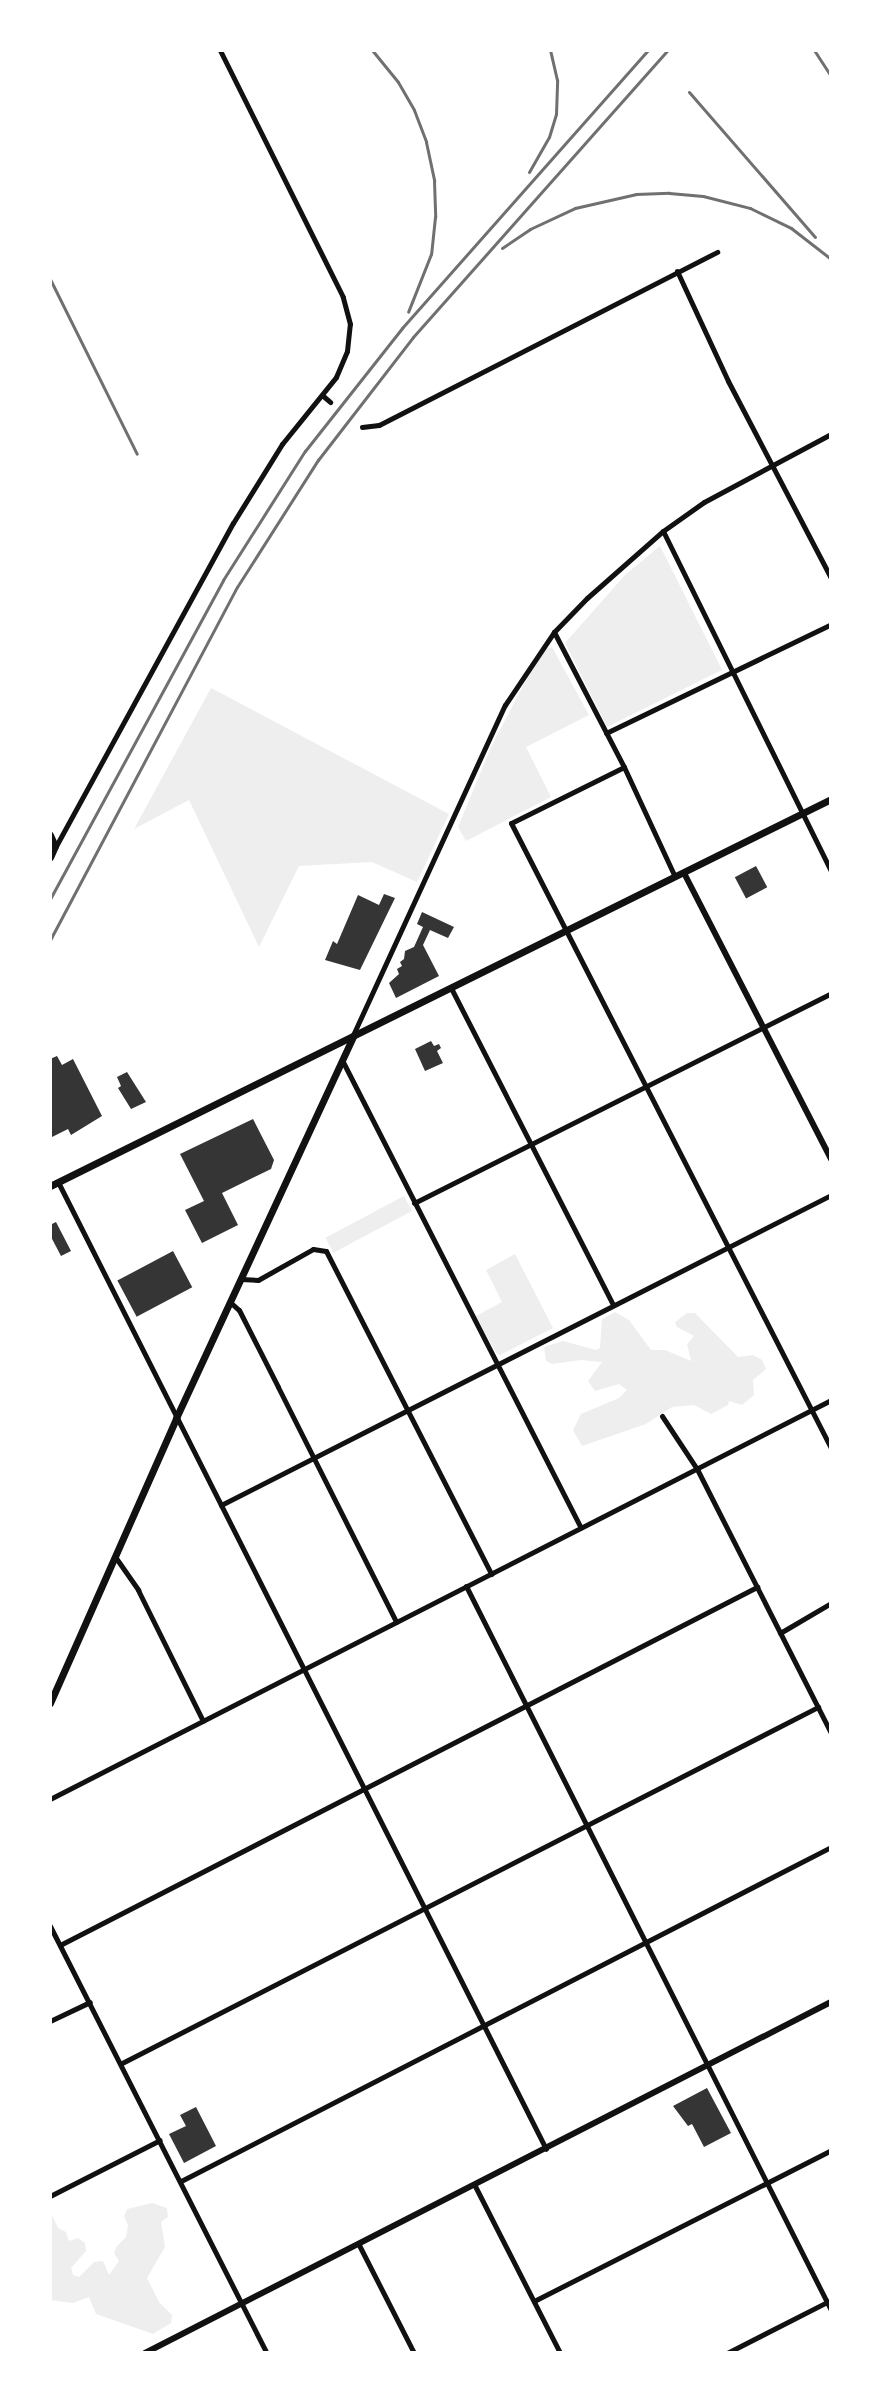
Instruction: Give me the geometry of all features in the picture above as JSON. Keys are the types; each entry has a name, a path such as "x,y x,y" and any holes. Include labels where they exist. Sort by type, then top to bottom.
{"main road":[{"path":"54,1184 831,799"},
{"path":"50,835 55,846 50,857"},
{"path":"50,1703 229,1301 353,1036"}],"street":[{"path":"55,846 233,523 282,444 336,377 347,351 350,324 343,297 220,50"},
{"path":"362,427 379,425 717,252"},
{"path":"677,271 728,381 831,578"},
{"path":"322,395 330,402"},
{"path":"353,1036 505,705 554,632 587,598 663,531 704,502 831,434"},
{"path":"663,531 730,673 831,871"},
{"path":"606,733 831,624"},
{"path":"554,632 624,767 675,877"},
{"path":"624,767 511,823 831,1448"},
{"path":"684,873 831,1159"},
{"path":"451,988 613,1304"},
{"path":"414,1203 831,993"},
{"path":"342,1060 581,1528"},
{"path":"54,1184 221,1505 546,2149"},
{"path":"221,1505 831,1195"},
{"path":"241,1279 258,1280 313,1249 326,1251 491,1574"},
{"path":"229,1301 239,1310 396,1622"},
{"path":"50,1799 831,1400"},
{"path":"662,1416 697,1469 831,1733"},
{"path":"116,1558 138,1590 203,1721"},
{"path":"466,1586 831,2310"},
{"path":"60,1945 757,1587"},
{"path":"780,1633 831,1603"},
{"path":"122,2063 818,1707"},
{"path":"181,2181 831,1847"},
{"path":"50,1926 267,2353"},
{"path":"50,2021 90,2002"},
{"path":"145,2353 831,2002"},
{"path":"50,2196 160,2140"},
{"path":"534,2301 831,2150"},
{"path":"475,2186 560,2353"},
{"path":"359,2245 414,2353"},
{"path":"727,2353 829,2301"}],"shaded area":[{"path":"660,546 722,670 607,727 565,643 626,574"},
{"path":"552,647 589,715 526,747 551,797 466,841 458,827 491,747 526,680 546,649"},
{"path":"211,688 449,814 417,882 372,862 299,866 259,947 189,800 134,829"},
{"path":"404,1196 412,1211 333,1253 325,1238"},
{"path":"515,1254 553,1328 500,1355 476,1316 502,1302 486,1270"},
{"path":"615,1312 629,1320 651,1350 665,1350 691,1361 687,1344 694,1336 677,1327 675,1322 687,1313 695,1313 738,1357 753,1355 762,1360 766,1369 753,1380 754,1395 742,1405 729,1401 728,1405 711,1414 694,1405 672,1407 646,1424 582,1446 573,1430 581,1414 619,1398 627,1390 619,1384 595,1391 588,1381 602,1362 581,1360 552,1364 546,1361 544,1347 563,1341 596,1350 600,1348 602,1319"},
{"path":"152,2203 167,2208 168,2217 161,2222 165,2247 147,2278 159,2302 172,2315 171,2323 153,2334 96,2314 89,2297 73,2303 50,2300 50,2211 69,2241 78,2238 85,2243 86,2251 71,2268 73,2275 79,2277 94,2262 103,2261 109,2275 119,2261 114,2253 117,2246 126,2237 128,2225 124,2216 127,2209"}],"building":[{"path":"756,866 767,887 746,898 735,877"},
{"path":"384,894 395,898 360,970 325,960 333,941 337,944 358,895 379,905"},
{"path":"422,912 454,927 448,938 430,930 423,945 439,976 396,998 389,983 399,974 397,969 402,966 400,962 404,959 405,951 414,947 423,927 417,924"},
{"path":"431,1041 434,1046 439,1044 441,1048 437,1051 443,1063 425,1071 415,1049"},
{"path":"57,1056 62,1065 73,1059 102,1116 71,1135 68,1129 50,1138 50,1059"},
{"path":"127,1072 146,1102 131,1109 118,1088 121,1086 117,1077"},
{"path":"253,1119 274,1160 271,1169 222,1193 238,1225 202,1243 185,1210 204,1201 180,1154"},
{"path":"56,1222 71,1251 61,1256 50,1235 50,1225"},
{"path":"173,1251 192,1287 137,1317 117,1281"},
{"path":"707,2088 731,2133 704,2147 692,2124 688,2126 673,2106"},
{"path":"196,2107 216,2146 184,2163 169,2134 186,2126 180,2115"}],"railway":[{"path":"372,50 398,82 414,110 426,142 434,181 435,217 431,254 408,312"},
{"path":"529,172 549,137 556,114 557,80 550,50"},
{"path":"50,899 223,580 305,451 402,328 648,50"},
{"path":"50,940 237,587 318,460 413,337 668,50"},
{"path":"814,50 831,76"},
{"path":"689,92 815,237"},
{"path":"502,248 530,229 575,208 636,194 669,193 703,196 750,208 791,228 831,259"},
{"path":"50,279 137,454"}]}
